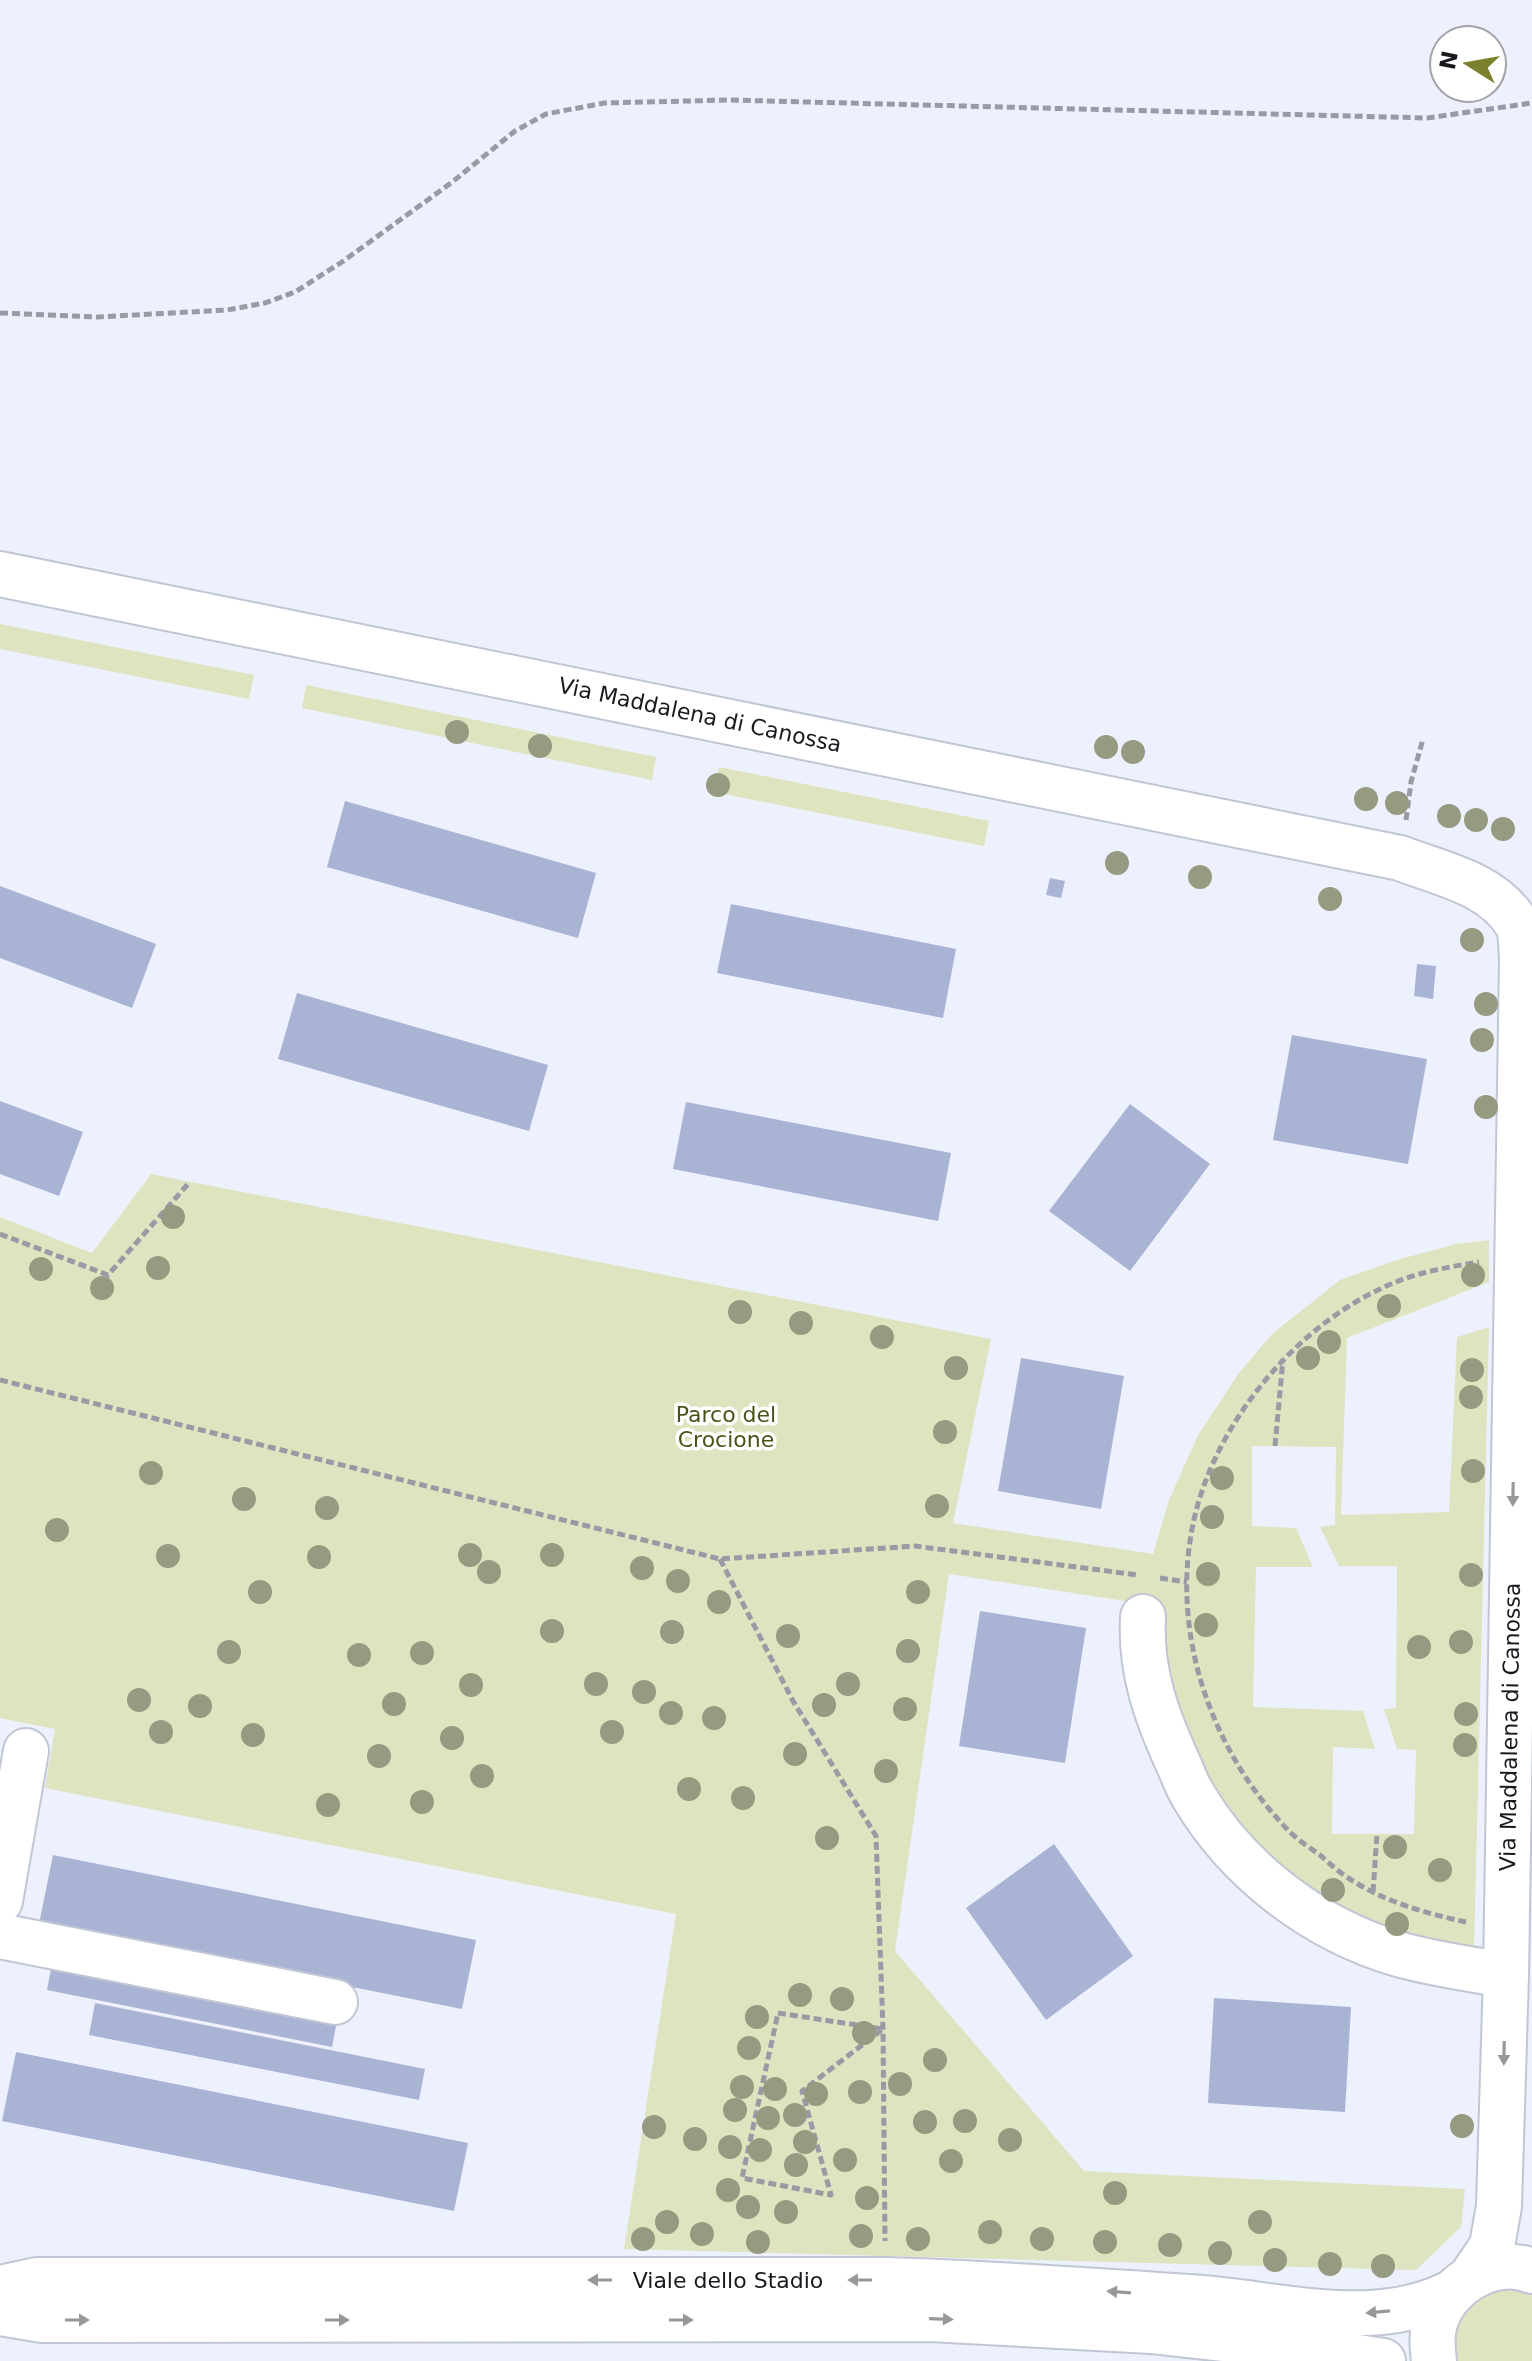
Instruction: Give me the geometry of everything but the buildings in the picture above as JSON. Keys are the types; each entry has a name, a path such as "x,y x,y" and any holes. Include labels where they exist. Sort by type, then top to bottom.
{"street":[{"name":"Via Maddalena di Canossa","path":"0,574 1400,858 1493,896 1518,926 1522,960 1512,1569 1521,1730 1509,1813 1522,1892 1523,1923"},
{"name":"Via Maddalena di Canossa","path":"1400,858 1453,858 1493,867 1520,886 1532,904"},
{"path":"1532,1207 1531,1267 1516,1304 1528,1329 1527,1444 1532,1452"},
{"path":"1512,1569 1525,1667 1532,1684"},
{"path":"1147,1590 1146,1670 1150,1697 1162,1731 1192,1794 1233,1851 1261,1878 1318,1920 1355,1938 1433,1963 1506,1975"},
{"path":"0,1901 23,1750"},
{"path":"1434,2361 1431,2344 1437,2316 1492,2246 1499,2206 1506,1975 1523,1923"},
{"path":"0,1936 335,2002"},
{"name":"Viale dello Stadio","path":"0,2288 37,2280 886,2280 1007,2284 1208,2298 1337,2313 1402,2310 1431,2303 1462,2284 1498,2268 1532,2271"},
{"name":"Viale dello Stadio","path":"0,2313 42,2320 943,2319 1151,2331 1287,2346 1383,2361"}],"path":[{"path":"0,313 97,317 227,310 265,303 295,292 342,262 451,183 515,131 546,114 604,103 730,100 1427,118 1532,103"},
{"path":"1400,858 1411,782 1423,739"},
{"path":"0,1234 108,1275 188,1184"},
{"path":"1517,1256 1443,1268 1392,1283 1348,1306 1315,1329 1283,1359 1238,1418 1216,1459 1200,1499 1191,1534 1187,1582 1189,1631 1201,1682 1219,1730 1242,1773 1287,1830 1352,1881 1373,1892 1438,1916 1523,1923"},
{"path":"1275,1446 1283,1359"},
{"path":"0,1380 720,1559 915,1546 1147,1590 1187,1582"},
{"path":"720,1559 793,1701 876,1836 883,2029 886,2280"},
{"path":"1373,1892 1377,1834"},
{"path":"778,2013 883,2029 802,2091 831,2195 742,2178 778,2013"}],"green space":[{"path":"0,624 254,675 249,699 0,649"},
{"path":"306,685 656,757 652,780 302,708"},
{"path":"719,767 989,821 984,846 714,792"},
{"name":"Parco del Crocione","path":"151,1174 991,1339 953,1523 1153,1554 1169,1500 1198,1435 1239,1373 1272,1334 1340,1280 1456,1244 1489,1240 1489,1282 1347,1338 1341,1515 1449,1512 1457,1337 1489,1327 1474,1951 1397,1930 1329,1899 1269,1856 1242,1828 1206,1779 1182,1735 1157,1606 949,1574 895,1951 1084,2171 1465,2189 1461,2227 1416,2270 624,2249 676,1914 45,1788 55,1729 0,1718 0,1217 92,1253","holes":["1252,1446 1336,1447 1335,1525 1320,1527 1339,1566 1397,1566 1396,1708 1384,1709 1397,1749 1416,1750 1414,1834 1332,1834 1333,1747 1375,1749 1363,1711 1253,1707 1256,1567 1313,1567 1296,1528 1252,1526"]},
{"path":"1479,2287 1532,2289 1532,2361 1445,2361 1443,2334"}]}
